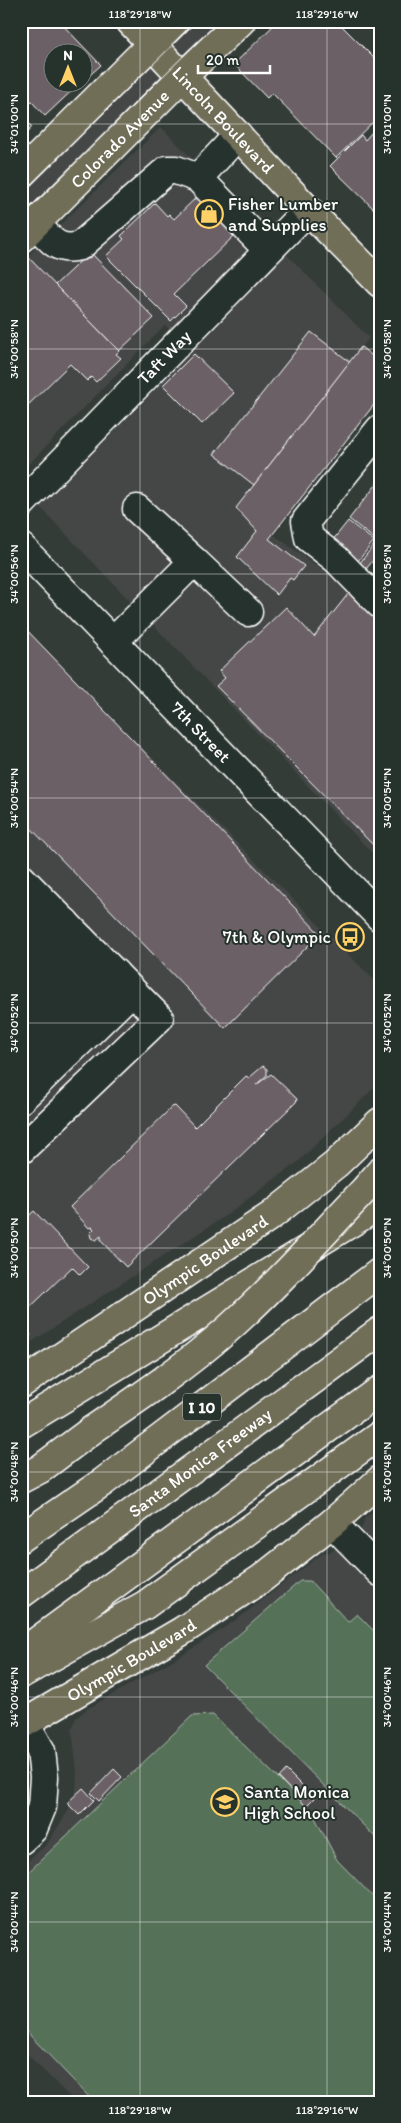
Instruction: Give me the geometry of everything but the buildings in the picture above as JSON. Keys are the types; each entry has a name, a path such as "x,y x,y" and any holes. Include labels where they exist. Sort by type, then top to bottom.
{"main road":[{"name":"Lincoln Boulevard","path":"130,21 308,210 380,282"},
{"path":"21,174 175,21"},
{"name":"Colorado Avenue","path":"28,231 182,76 241,21"},
{"name":"Olympic Boulevard","path":"21,1384 272,1215 336,1164 380,1122"},
{"path":"21,1424 375,1188"},
{"path":"21,1480 40,1469 166,1378 228,1328 375,1188"},
{"name":"I 10","path":"21,1538 103,1482 380,1272"},
{"name":"Santa Monica Freeway","path":"21,1594 380,1331"},
{"path":"21,1653 380,1390"},
{"path":"21,1674 146,1605 380,1435"},
{"name":"Olympic Boulevard","path":"23,1724 190,1625 261,1579 332,1523 380,1480"}],"street":[{"path":"198,178 238,135"},
{"path":"28,231 58,247 70,249 80,246 167,170 176,170 198,178 268,250"},
{"name":"Taft Way","path":"21,504 308,210"},
{"path":"380,430 306,521 309,538 336,559 380,604"},
{"path":"137,509 248,612"},
{"name":"7th Street","path":"21,547 380,917"},
{"path":"114,642 194,561"},
{"path":"21,930 70,931 159,1018 21,1150"},
{"path":"21,948 70,931"},
{"path":"21,965 70,931"},
{"path":"21,984 70,931"},
{"path":"21,997 70,931"},
{"path":"21,1011 70,931"},
{"path":"21,1028 70,931"},
{"path":"21,1046 70,931"},
{"path":"21,1064 70,931"},
{"path":"21,1082 70,931"},
{"path":"21,1100 70,931"},
{"path":"332,1523 378,1567"},
{"path":"21,1840 33,1829 42,1807 44,1777 41,1752 23,1724"}],"shaded area":[{"path":"190,21 230,21 21,224 21,185"},
{"path":"161,127 369,338 237,508 321,569 336,559 380,605 380,861 39,506 143,403 190,349 165,325 21,472 21,263"},
{"path":"21,627 380,986 380,1082 299,1161 225,1216 21,1349"},
{"name":"Santa Monica High School","path":"380,1505 380,2102 75,2102 21,2048 21,1867 47,1844 67,1813 76,1792 77,1772 72,1729 76,1718 87,1709 187,1652 239,1618 323,1553 331,1552 361,1531 365,1518"}],"green space":[{"path":"300,1581 310,1581 348,1622 357,1614 380,1637 380,1842 204,1665"},
{"name":"Santa Monica High School","path":"213,1715 311,1810 337,1860 380,1904 380,2102 94,2102 21,2026 21,1879 192,1716"}],"tram line":[{"path":"21,194 197,21"},
{"path":"21,216 219,21"}],"place":[{"name":"Fisher Lumber and Supplies","path":"209,214"},
{"name":"7th & Olympic","path":"350,937"},
{"name":"Santa Monica High School","path":"225,1802"}]}
